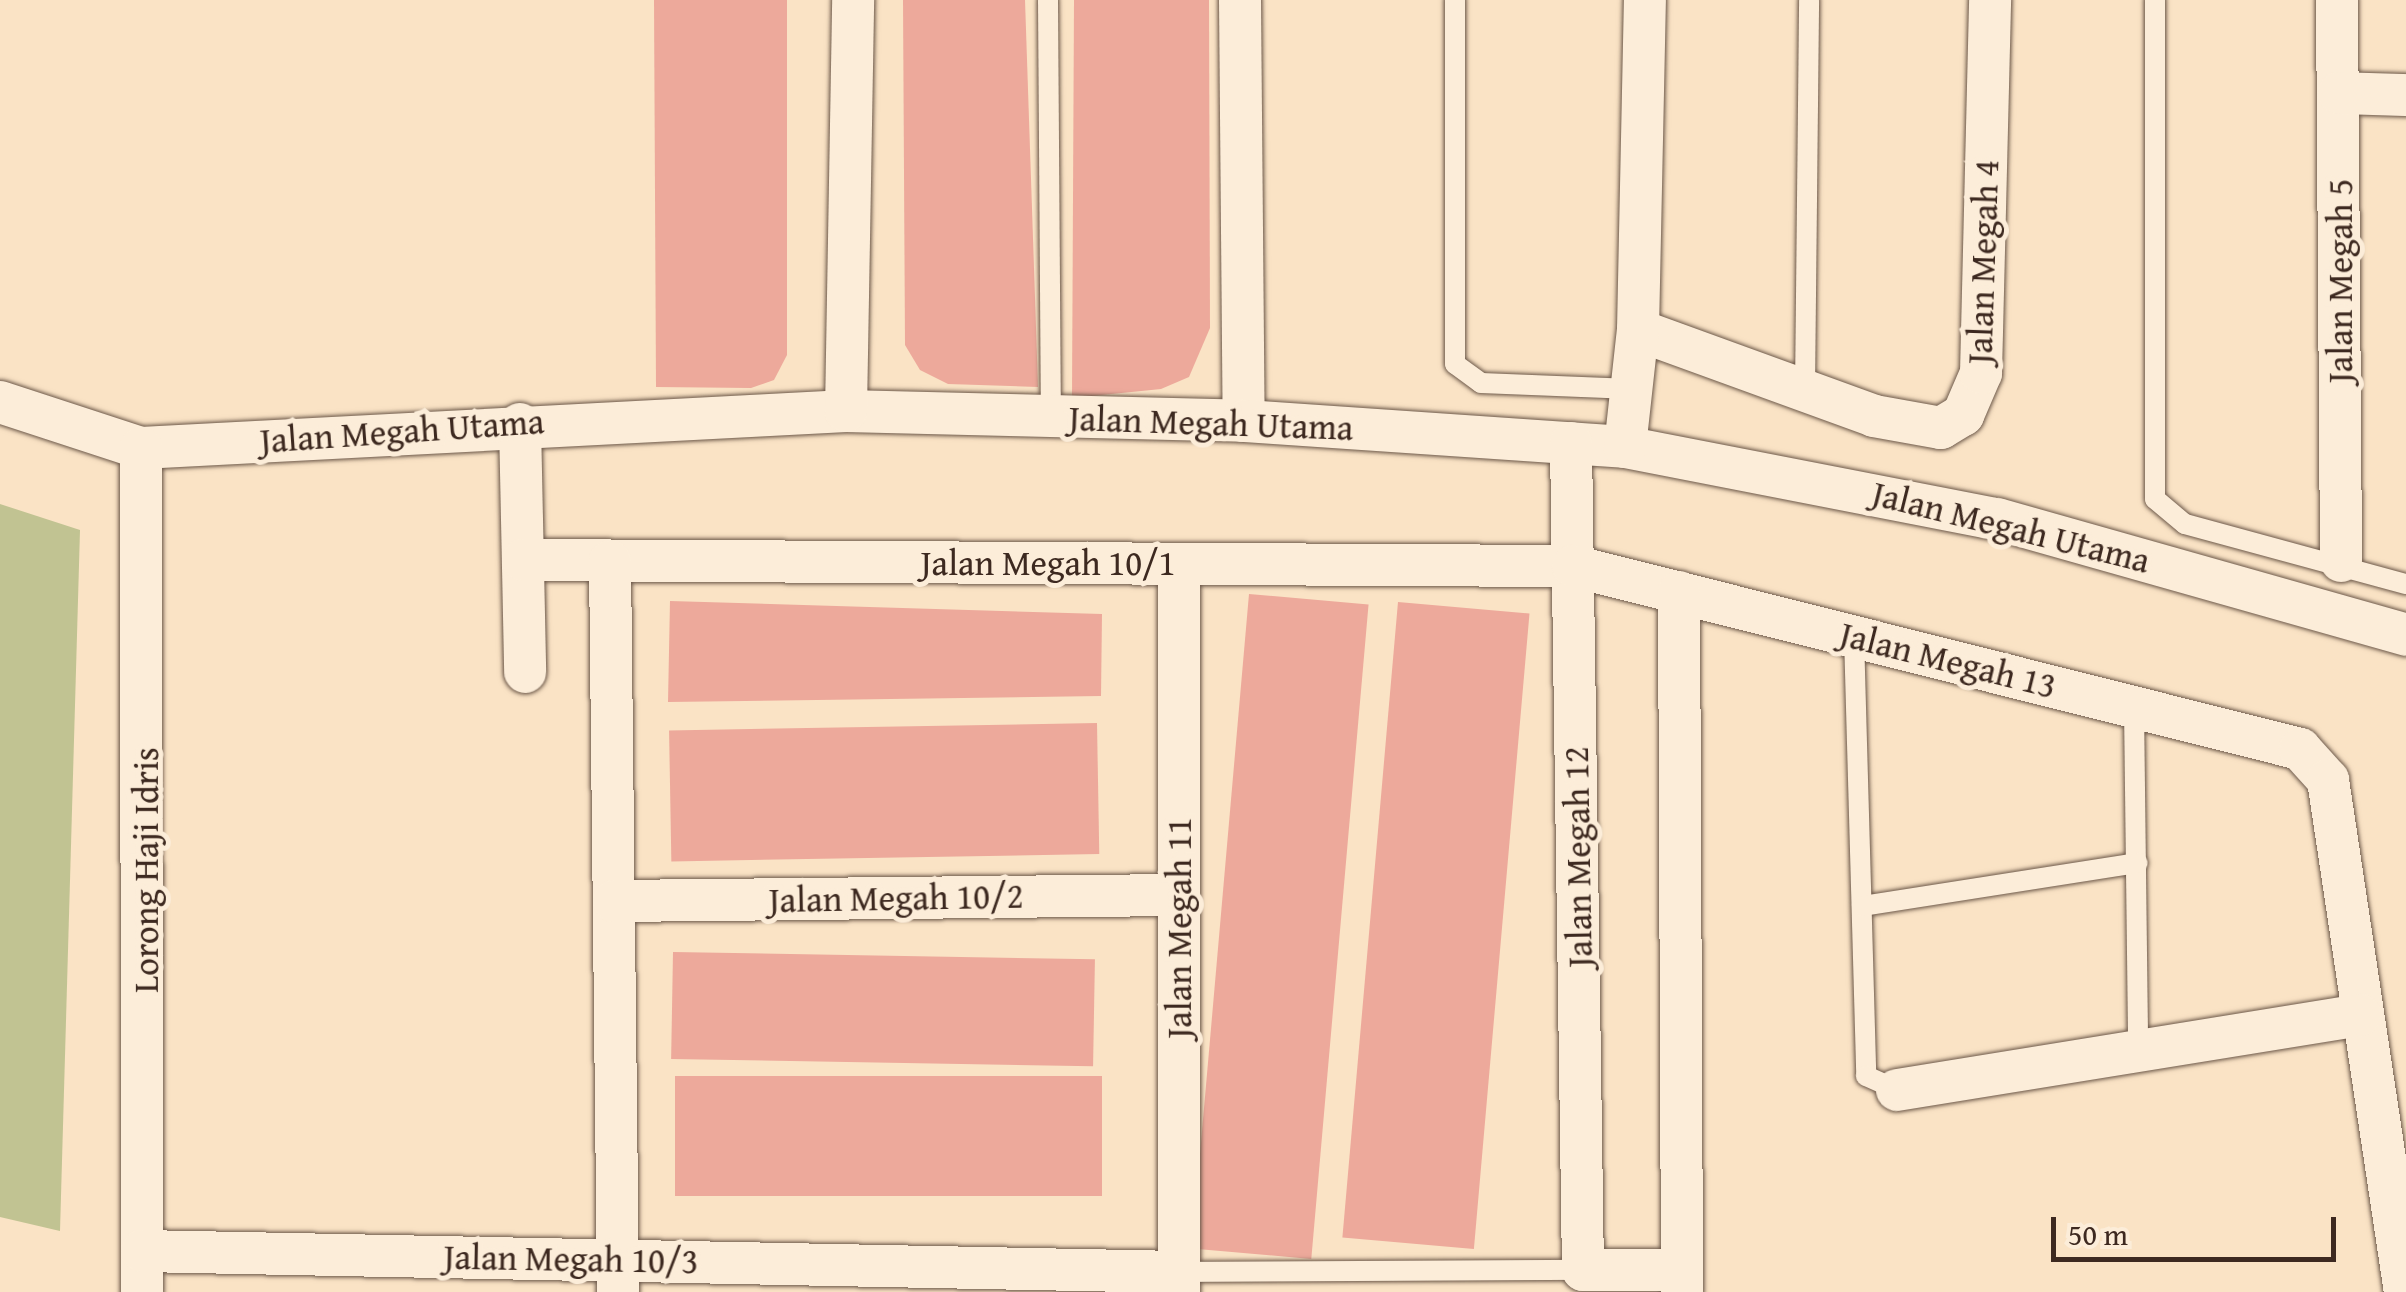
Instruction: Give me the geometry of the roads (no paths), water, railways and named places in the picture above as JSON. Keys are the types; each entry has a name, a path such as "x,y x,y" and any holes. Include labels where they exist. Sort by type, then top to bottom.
{"street":[{"path":"846,411 854,0"},
{"path":"1240,0 1244,420"},
{"path":"1625,446 1638,330 1645,0"},
{"name":"Jalan Megah 4","path":"1638,330 1804,391 1941,428 1974,396 1990,0"},
{"name":"Jalan Megah 5","path":"2336,0 2342,561"},
{"path":"2339,93 2406,95"},
{"name":"Jalan Megah Utama","path":"0,402 141,448 520,424 846,411 1244,420 1625,446 1998,519 2406,635"},
{"path":"520,424 525,672"},
{"name":"Jalan Megah 12","path":"1572,443 1584,1270"},
{"name":"Lorong Haji Idris","path":"141,448 142,1272"},
{"name":"Jalan Megah 10/1","path":"522,560 1573,566"},
{"path":"610,561 618,1276"},
{"name":"Jalan Megah 11","path":"1179,564 1179,1282"},
{"name":"Jalan Megah 13","path":"1573,566 2300,749 2319,764 2360,1015"},
{"path":"1584,1270 1682,1281 1679,592"},
{"name":"Jalan Megah 10/2","path":"614,901 1179,895"},
{"path":"1897,1090 2360,1015 2405,1292"},
{"name":"Jalan Megah 10/3","path":"142,1272 1179,1282"}],"lane":[{"path":"1048,0 1050,416"},
{"path":"1455,0 1455,364 1481,382 1632,388"},
{"path":"1804,391 1808,0"},
{"path":"2154,0 2155,499 2185,524 2342,561 2406,584"},
{"path":"1854,636 1866,1076 1897,1090"},
{"path":"2134,707 2138,1050"},
{"path":"1862,906 2138,863"},
{"path":"1179,1282 1584,1270"}]}
